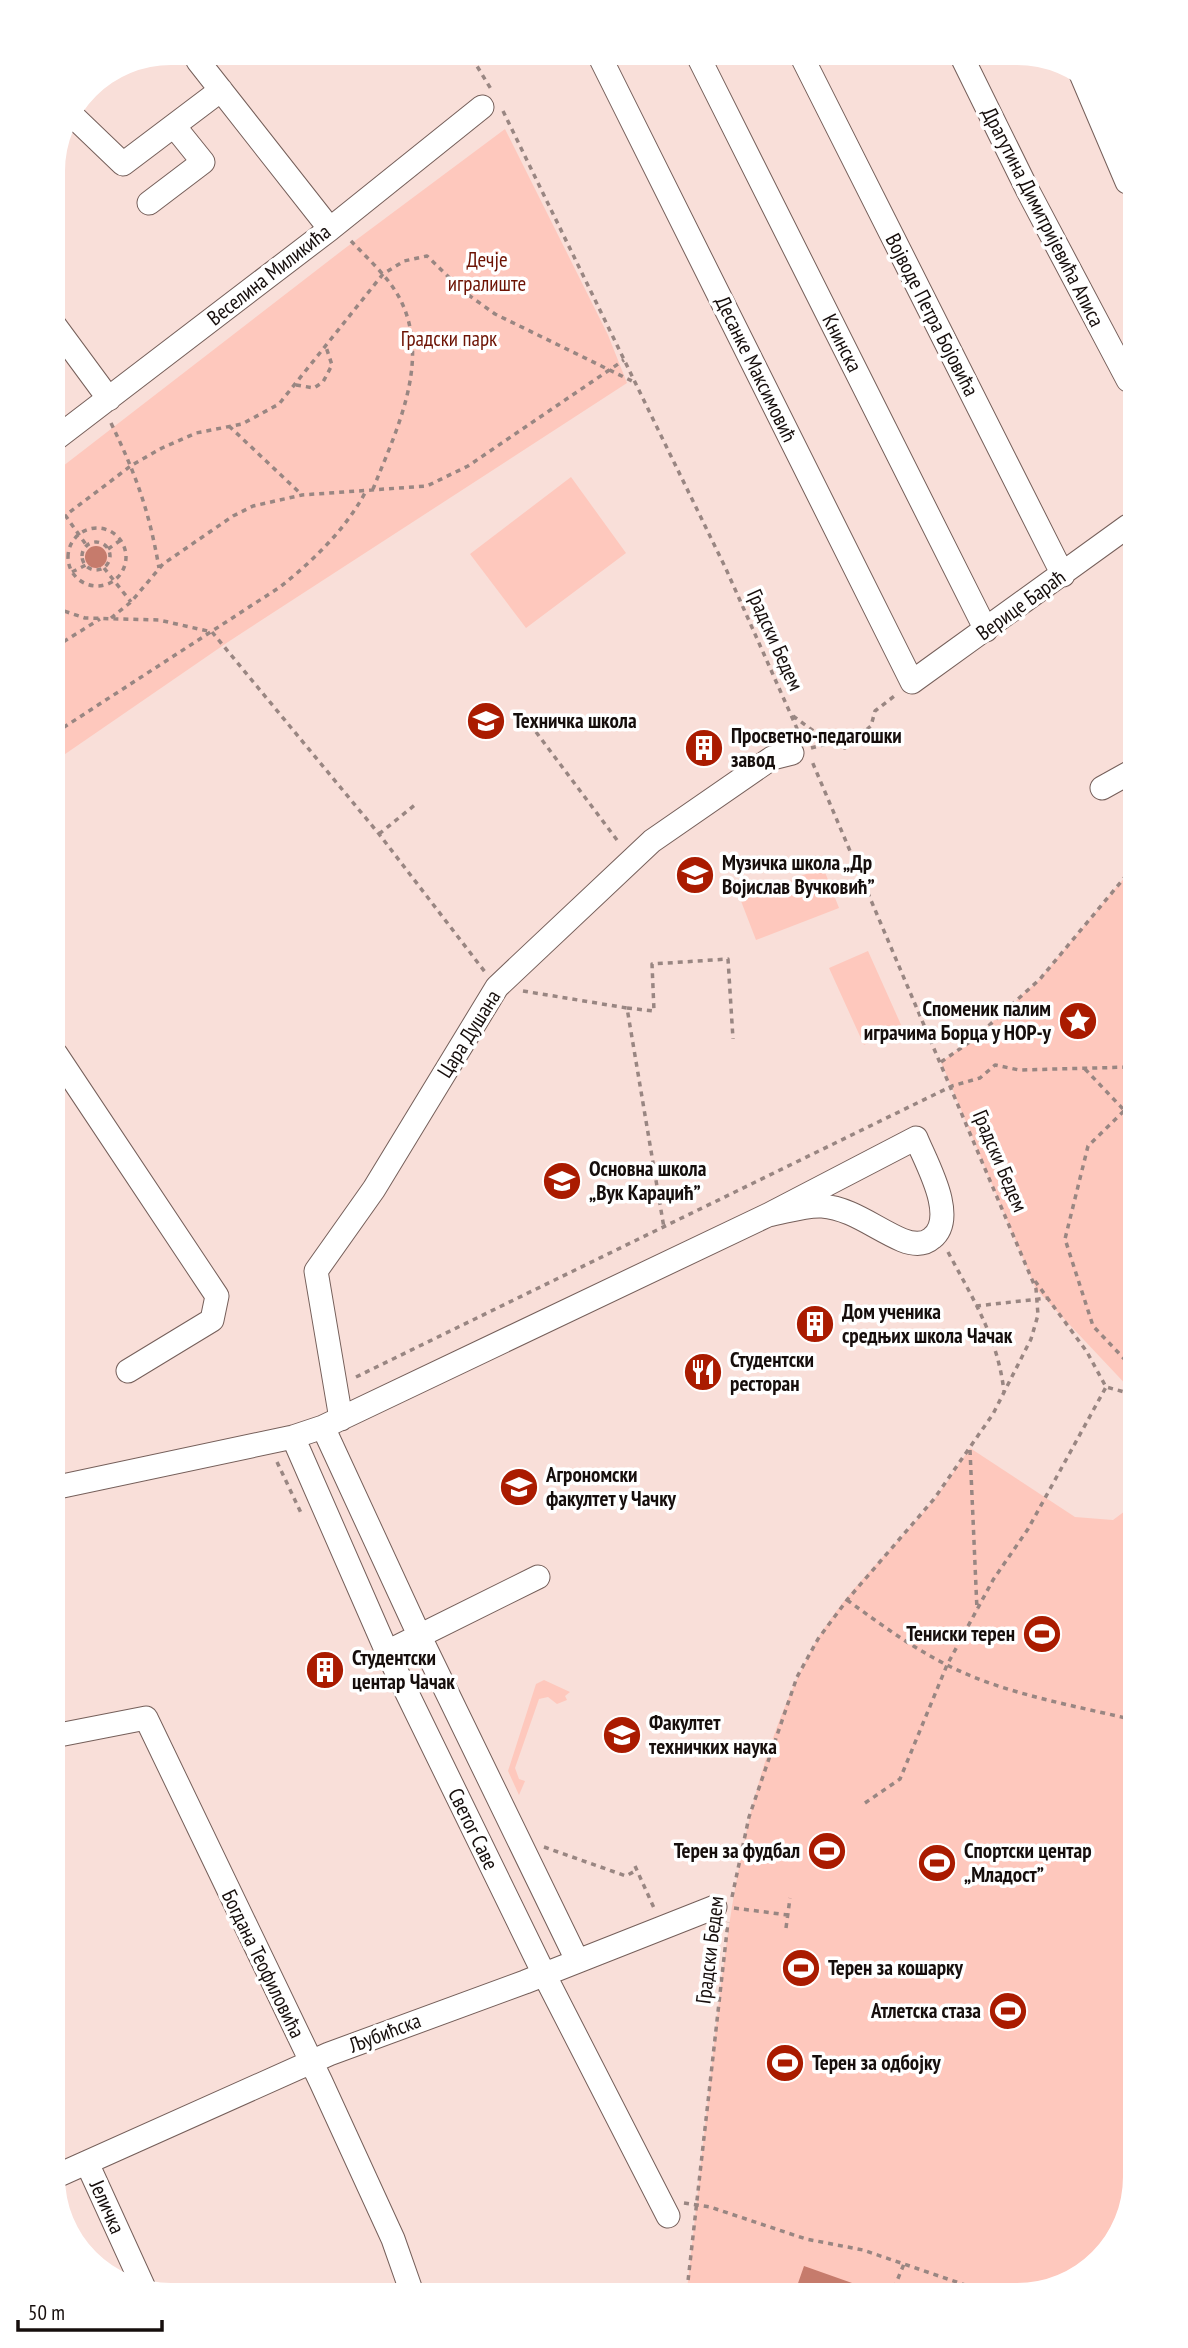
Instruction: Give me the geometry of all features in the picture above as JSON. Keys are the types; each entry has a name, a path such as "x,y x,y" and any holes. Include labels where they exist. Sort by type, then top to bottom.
{"street":[{"path":"201,65 330,229"},
{"name":"Десанке Максимовић","path":"604,65 912,682"},
{"name":"Книнска","path":"703,65 986,630"},
{"name":"Војводе Петра Бојовића","path":"806,65 1063,575"},
{"name":"Драгутина Димитријевића Аписа","path":"966,65 1028,191 1123,371"},
{"path":"75,126 123,164 221,90"},
{"path":"1089,94 1123,173"},
{"name":"Веселина Миликића","path":"65,432 493,105"},
{"path":"149,203 202,162 174,125"},
{"path":"65,339 109,399"},
{"name":"Верице Бараћ","path":"912,682 1123,530"},
{"name":"Цара Душана","path":"332,1423 336,1387 316,1271 374,1189 497,987 652,841 772,758 800,747"},
{"path":"1102,788 1123,776"},
{"path":"65,1066 217,1296 212,1320 128,1371"},
{"path":"65,1486 293,1437 332,1423 768,1215 916,1138 944,1208 938,1233 929,1241 918,1244 904,1241 855,1216 821,1206 768,1215"},
{"name":"Светог Саве","path":"332,1423 420,1637 578,1960"},
{"name":"Светог Саве","path":"293,1437 387,1652 544,1974 673,2209"},
{"path":"387,1652 538,1577"},
{"name":"Богдана Теофиловића","path":"65,1734 146,1718 312,2062 393,2239 408,2283"},
{"name":"Љубићска","path":"65,2172 312,2062 544,1974 661,1926 724,1912"},
{"name":"Јеличка","path":"87,2164 140,2279"}],"path":[{"name":"Градски Бедем","path":"475,65 726,569 791,715 800,747 942,1062 1031,1276 1037,1301 1038,1315 1031,1339 1004,1395 934,1499 847,1600 818,1639 779,1725 749,1817 724,1912 688,2283"},
{"path":"351,241 383,274 401,300 410,323 412,356 409,388 400,420 373,489"},
{"path":"87,546 65,515 132,465 196,433 242,424 273,407 296,385 383,274 404,261 427,256 463,291 495,314 634,382"},
{"path":"296,385 314,388 323,382 332,365 326,347"},
{"path":"111,618 131,602 159,568 233,516 253,506 302,495 427,486 468,466 624,360"},
{"path":"111,423 132,465 148,509 159,568"},
{"path":"229,426 302,495"},
{"path":"65,727 280,587 307,565 342,527 366,491"},
{"path":"92,527 104,528 121,540 126,552 125,564 113,582 90,585 71,572 68,550 79,534 92,527"},
{"path":"108,549 121,540"},
{"path":"100,543 108,549 110,560 104,568 93,570 86,565 82,558 87,546 100,543"},
{"path":"71,572 86,565"},
{"path":"104,568 131,602"},
{"path":"65,611 85,618 159,620 212,632 379,834 497,987 654,1011 652,964 728,959 733,1038"},
{"path":"65,641 101,618"},
{"path":"791,715 830,743 845,748 871,726 875,711 912,682"},
{"path":"524,716 631,860"},
{"path":"800,747 830,743"},
{"path":"379,834 416,804"},
{"path":"942,1062 974,1039 1040,979 1123,879"},
{"path":"627,1007 664,1228"},
{"path":"336,1387 952,1086 979,1078 995,1065 1019,1070 1123,1067"},
{"path":"1084,1068 1123,1109"},
{"path":"1123,1111 1088,1146 1065,1239 1093,1326 1123,1358"},
{"path":"938,1233 976,1306 1000,1360 1004,1395"},
{"path":"1031,1276 1087,1352 1106,1387 1123,1392"},
{"path":"976,1306 1048,1298"},
{"path":"864,1803 900,1779 947,1665 977,1610 1028,1530 1106,1387"},
{"path":"970,1448 977,1610"},
{"path":"847,1600 891,1632 947,1665 1046,1699 1123,1718"},
{"path":"537,1844 626,1876 636,1868 661,1926"},
{"path":"786,1928 790,1898"},
{"path":"742,1909 788,1915"},
{"path":"673,2209 697,2205 806,2239 863,2250 961,2283"},
{"path":"896,2283 904,2264"}],"green space":[{"name":"Градски парк","path":"505,129 608,335 627,383 228,642 65,754 65,465 344,249"},
{"path":"571,477 626,553 526,628 470,554"},
{"path":"823,867 839,908 756,940 741,901"},
{"path":"1123,879 1123,1381 1036,1289 941,1062 974,1039 1040,979"},
{"path":"868,951 902,1027 864,1045 829,968"},
{"name":"Спортски центар „Младост”","path":"970,1448 1075,1517 1113,1520 1123,1512 1123,2177 1120,2205 1105,2236 1092,2252 1070,2269 1038,2281 688,2283 727,1940 745,1837 773,1737 792,1689 828,1623 856,1586 934,1500"},
{"path":"544,1680 570,1692 565,1696 567,1700 557,1704 548,1697 539,1699 515,1768 519,1779 525,1781 519,1795 508,1771 536,1684"}],"shaded area":[{"path":"96,546 104,549 107,557 104,565 96,568 88,565 85,557 88,549"},
{"path":"804,2266 852,2283 798,2283"}],"place":[{"name":"Техничка школа","path":"486,721"},
{"name":"Просветно-педагошки завод","path":"704,748"},
{"name":"Музичка школа „Др Војислав Вучковић”","path":"695,875"},
{"name":"Споменик палим играчима Борца у НОР-у","path":"1078,1021"},
{"name":"Основна школа „Вук Караџић”","path":"562,1181"},
{"name":"Дом ученика средњих школа Чачак","path":"815,1324"},
{"name":"Студентски ресторан","path":"703,1372"},
{"name":"Агрономски факултет у Чачку","path":"519,1487"},
{"name":"Тениски терен","path":"1042,1634"},
{"name":"Студентски центар Чачак","path":"325,1670"},
{"name":"Факултет техничких наука","path":"622,1735"},
{"name":"Терен за фудбал","path":"827,1851"},
{"name":"Спортски центар „Младост”","path":"937,1863"},
{"name":"Терен за кошарку","path":"801,1968"},
{"name":"Атлетска стаза","path":"1008,2011"},
{"name":"Терен за одбојку","path":"785,2063"}],"park label":[{"name":"Дечје игралиште","path":"487,272"}]}
